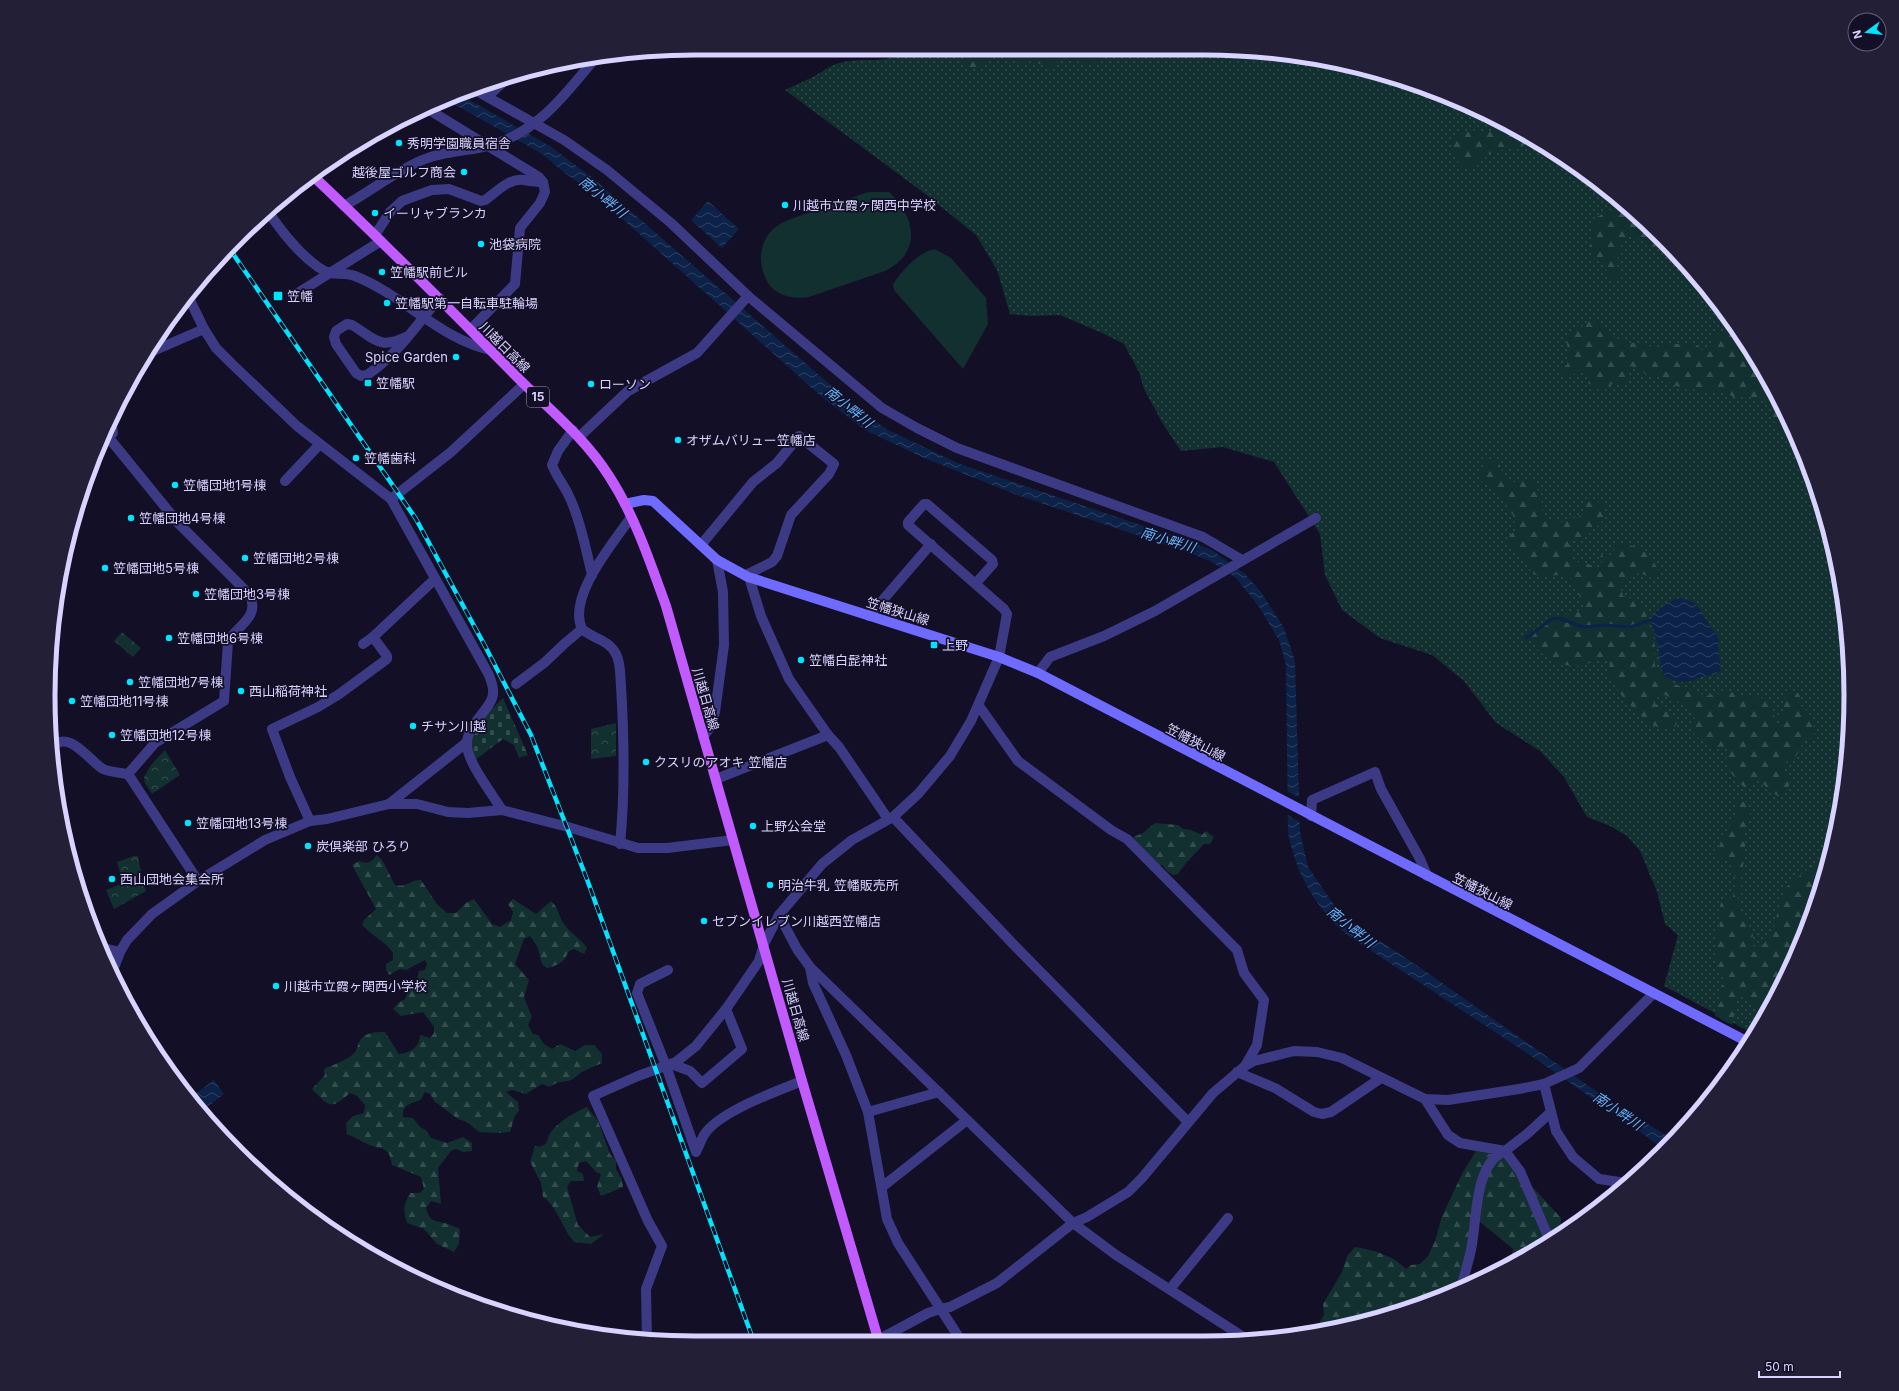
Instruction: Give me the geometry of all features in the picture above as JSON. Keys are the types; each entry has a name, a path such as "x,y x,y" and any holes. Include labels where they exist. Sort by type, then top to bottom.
{"main road":[{"name":"川越日高線","path":"317,179 378,238 576,434 609,475 625,504 642,541 666,606 802,1081 878,1336"},
{"name":"笠幡狭山線","path":"625,504 644,500 653,501 717,560 748,577 999,657 1038,673 1275,798 1743,1040"}],"street":[{"path":"344,206 419,161 450,151 491,145 534,125 545,116 591,64"},
{"path":"488,96 499,86"},
{"path":"481,93 586,154 631,189 671,223 747,297 882,408 917,428 958,448 1203,537 1240,562"},
{"path":"433,112 491,145 512,162 539,177 543,182 545,192 540,203 520,228 515,284 470,330"},
{"path":"293,296 328,274 378,238 390,212 402,201 432,190 449,189 481,201 485,200 506,183 512,181 524,180 543,182"},
{"path":"271,216 278,227 307,259 328,274 354,276 392,296 423,317 472,345 491,350"},
{"path":"592,574 582,536 567,493 552,465 558,451 628,391 697,353 747,297"},
{"path":"408,336 395,342 383,344 352,325 347,324 336,331 334,337 336,344 356,373 361,376 367,375 408,336 439,298"},
{"path":"191,302 204,329 216,348 232,364 297,426 391,499 489,675 493,685 493,695 490,702 476,720 466,744 389,804"},
{"path":"157,349 204,329"},
{"path":"391,499 456,448 520,388 523,382"},
{"path":"701,545 752,482 777,463 799,436 830,460 834,465 814,492 791,515 777,556 772,562 748,574 761,616 789,679 828,736 839,747 891,818 1188,1122"},
{"path":"108,441 179,524 250,595 253,602 249,618 232,633 228,642 224,700 155,744 128,774"},
{"path":"285,481 320,444"},
{"path":"646,1334 646,1289 662,1246 648,1221 593,1096 638,1076 669,1065 696,1046 726,1009 759,961 764,944 779,915 822,864 852,840 891,818 918,794 950,756 965,732 979,706 999,657 1007,614 1004,609 908,525 908,522 924,504 927,504 992,560 993,564 976,584"},
{"path":"582,630 578,611 582,595 592,574 631,517"},
{"path":"1038,673 1050,657 1104,636 1155,611 1206,580 1316,518"},
{"path":"869,616 931,544"},
{"path":"703,737 711,726 715,712 724,645 723,592 717,560"},
{"path":"363,644 373,637 435,579"},
{"path":"516,684 544,663 564,644 582,630"},
{"path":"582,630 607,643 614,650 619,661 622,708 622,817 620,844"},
{"path":"310,821 290,777 272,729 318,707 338,695 387,659 373,637"},
{"path":"979,706 1018,761 1111,830 1127,839 1237,950 1244,973 1264,1000 1257,1045 1241,1069"},
{"path":"716,779 828,736"},
{"path":"57,744 60,742 68,742 103,769 128,774 198,881"},
{"path":"466,744 472,762 502,810"},
{"path":"1309,815 1312,800 1375,772 1381,789 1411,840 1427,876"},
{"path":"115,965 120,952 137,929 152,914 198,881 265,840 310,821 327,819 389,804 417,804 448,812 468,813 502,810 568,827 620,844 638,848 667,848 733,840"},
{"path":"779,915 797,949 810,967 1073,1223 1116,1255 1241,1335"},
{"path":"108,949 120,952"},
{"path":"810,967 813,983 846,1055 868,1112 887,1219 898,1243 958,1336"},
{"path":"668,970 640,984 637,993 669,1065 696,1152 705,1134 724,1117 756,1100 802,1081"},
{"path":"889,1336 940,1309 950,1307 997,1283 1073,1223 1087,1217 1128,1192 1142,1178 1213,1093 1241,1069 1264,1058 1306,1051 1342,1058 1425,1098 1448,1100 1545,1084 1578,1069 1653,994"},
{"path":"669,1065 690,1071 702,1083 742,1049 726,1009"},
{"path":"1241,1069 1314,1112 1322,1114 1331,1112 1381,1078"},
{"path":"1545,1084 1550,1113 1556,1131 1573,1157 1599,1179 1620,1182"},
{"path":"868,1112 939,1092"},
{"path":"1425,1098 1448,1135 1460,1143 1506,1151 1520,1171 1548,1235"},
{"path":"1463,1281 1472,1246 1482,1178 1488,1165 1496,1155 1506,1151 1550,1113"},
{"path":"882,1187 967,1120"},
{"path":"1170,1289 1228,1218"}],"green space":[{"path":"898,55 1245,56 1287,60 1328,67 1369,77 1409,89 1449,104 1487,121 1524,141 1593,187 1626,214 1685,273 1712,306 1758,375 1778,412 1795,450 1810,490 1832,571 1839,612 1843,654 1843,737 1839,779 1832,820 1822,861 1810,901 1795,941 1778,979 1749,1031 1664,986 1678,935 1665,924 1657,892 1640,851 1627,836 1610,826 1587,817 1564,777 1540,751 1496,723 1464,681 1432,655 1380,638 1342,610 1325,575 1320,534 1274,462 1223,447 1181,451 1163,424 1144,389 1139,372 1124,344 1060,315 1030,316 1010,314 997,270 976,235 924,193 785,90 838,63 890,58"},
{"path":"964,55 1106,55 1089,65 1082,61 1064,58 1056,67 1051,69 1033,61 1020,63 1011,59 996,56 976,69 963,63"},
{"path":"1497,126 1529,144 1491,153 1480,158 1470,169 1463,168 1454,154 1452,146 1453,136 1475,130 1484,133 1493,131"},
{"path":"868,192 889,192 905,212 911,234 910,244 905,254 897,263 885,271 809,297 798,298 787,296 772,288 764,276 761,253 766,238 777,226 789,220"},
{"path":"1609,210 1623,212 1659,246 1648,247 1640,239 1627,236 1620,244 1617,263 1619,275 1613,284 1607,273 1605,262 1592,258 1590,242 1594,219"},
{"path":"935,249 951,258 986,298 988,324 963,369 894,290 893,284 911,263 923,254"},
{"path":"1590,320 1604,325 1615,339 1631,343 1645,343 1656,350 1669,343 1686,345 1692,341 1702,350 1712,348 1713,337 1722,331 1730,332 1758,375 1788,435 1782,436 1771,415 1770,404 1746,395 1733,397 1724,391 1703,391 1676,386 1662,378 1648,375 1630,365 1629,377 1624,386 1614,383 1601,391 1588,383 1589,374 1579,370 1568,379 1562,377 1561,370 1567,365 1569,354 1566,340"},
{"path":"1491,460 1499,463 1503,474 1513,482 1532,481 1540,496 1542,513 1550,521 1563,522 1567,518 1576,518 1585,514 1584,501 1593,500 1602,503 1606,514 1600,525 1585,532 1580,539 1571,542 1569,551 1574,561 1598,568 1602,562 1600,556 1604,555 1607,558 1613,556 1615,545 1618,542 1643,550 1651,558 1659,571 1657,575 1651,578 1637,573 1633,574 1630,575 1620,586 1623,596 1630,598 1647,611 1646,622 1654,635 1656,669 1665,679 1676,685 1705,696 1726,692 1738,693 1749,698 1756,697 1770,700 1779,728 1782,725 1781,718 1786,696 1794,691 1800,696 1798,704 1806,710 1812,718 1814,738 1806,739 1795,757 1784,763 1782,770 1791,780 1787,791 1781,797 1774,794 1756,780 1750,787 1744,787 1732,775 1724,760 1729,755 1727,748 1721,746 1715,749 1699,739 1692,732 1689,724 1696,721 1690,712 1678,701 1663,694 1653,701 1678,719 1676,725 1671,729 1663,729 1654,725 1645,718 1626,700 1612,681 1609,673 1610,665 1607,660 1598,659 1580,666 1569,666 1551,659 1537,649 1532,637 1543,626 1553,619 1586,608 1580,600 1579,591 1574,586 1572,579 1559,575 1538,577 1530,570 1527,562 1508,541 1510,535 1516,530 1513,515 1493,487 1482,483 1480,475 1485,461"},
{"path":"122,632 141,648 133,657 114,641"},
{"path":"503,698 528,755 519,758 514,745 503,739 475,760 472,750 474,733 483,718"},
{"path":"616,723 616,756 591,759 591,729"},
{"path":"165,750 180,775 152,794 145,783 144,777 151,765"},
{"path":"1737,801 1747,802 1750,815 1745,832 1745,853 1738,905 1753,933 1752,946 1760,947 1769,939 1784,889 1816,862 1822,861 1795,941 1778,979 1759,1014 1754,1004 1749,999 1738,996 1732,1025 1715,1016 1719,996 1726,975 1721,970 1715,959 1717,947 1716,936 1720,928 1718,912 1721,903 1725,899 1733,897 1735,880 1734,872 1730,864 1717,854 1723,835 1737,813"},
{"path":"1155,823 1178,825 1183,829 1191,830 1202,835 1206,831 1214,837 1210,844 1204,844 1178,874 1173,875 1162,865 1158,866 1131,838 1143,833"},
{"path":"377,855 382,860 395,885 399,886 421,880 437,904 447,913 456,913 466,903 474,899 492,924 500,927 511,920 513,912 508,904 513,899 536,914 551,901 556,906 561,919 567,928 587,948 584,954 574,949 568,952 560,963 547,968 542,964 537,946 530,936 524,939 515,964 529,980 524,997 532,1017 528,1025 533,1034 538,1035 544,1044 552,1049 560,1044 575,1051 585,1045 594,1045 602,1054 602,1063 582,1072 571,1080 558,1082 550,1087 542,1084 526,1094 512,1090 506,1092 518,1102 519,1111 515,1116 510,1132 479,1132 467,1122 458,1119 435,1102 430,1094 425,1092 420,1100 408,1105 404,1109 403,1117 413,1118 420,1127 426,1130 431,1138 447,1143 463,1137 472,1143 472,1151 463,1152 456,1149 451,1151 438,1168 441,1204 431,1201 426,1208 430,1218 460,1229 459,1244 454,1252 437,1244 424,1229 407,1223 404,1211 406,1201 410,1193 420,1193 424,1189 421,1177 392,1165 391,1158 386,1150 370,1145 347,1134 346,1123 353,1116 364,1113 365,1105 357,1096 350,1093 338,1102 330,1104 322,1099 312,1089 325,1075 324,1069 352,1055 361,1039 367,1034 385,1032 399,1054 414,1049 420,1039 420,1035 430,1038 434,1033 434,1027 423,1012 401,1016 393,1009 398,1003 405,999 411,983 417,980 419,971 425,970 427,964 425,960 406,970 400,969 389,975 386,970 386,964 393,960 393,953 386,945 362,925 364,920 376,909 352,865 359,861 369,862"},
{"path":"138,856 146,891 114,909 106,890 123,883 117,862"},
{"path":"587,1107 598,1121 610,1154 616,1161 616,1169 622,1180 623,1187 601,1196 597,1187 601,1174 596,1172 586,1161 579,1163 577,1171 583,1174 584,1181 571,1181 567,1187 578,1225 590,1237 604,1234 591,1244 574,1242 552,1206 543,1197 541,1183 530,1162 535,1146 544,1145 558,1124 572,1114"},
{"path":"1476,1151 1505,1157 1561,1218 1560,1227 1512,1256 1513,1249 1479,1221 1461,1282 1409,1302 1369,1314 1317,1326 1324,1315 1323,1304 1342,1272 1347,1256 1355,1247 1389,1257 1401,1264 1406,1269 1411,1265 1420,1264 1428,1256 1435,1241 1442,1216 1463,1172"}],"water":[{"name":"南小畔川","path":"466,98 550,146 594,179 827,382 861,411 888,430 960,464 1212,550 1245,574 1261,592 1284,628 1295,661 1300,832 1308,867 1341,915 1425,971 1603,1096 1667,1136 1659,1145 1536,1059 1350,937 1327,915 1309,890 1302,876 1291,847 1288,832 1286,665 1279,640 1259,607 1236,578 1210,561 1017,495 924,458 865,430 823,398 599,198 542,154 452,103"},
{"path":"708,201 739,229 722,248 691,220"},
{"path":"1681,598 1695,603 1719,639 1718,648 1720,672 1714,675 1699,677 1693,681 1680,682 1667,678 1663,674 1651,620 1656,612 1663,606"},
{"path":"214,1080 224,1094 206,1108 195,1094"}],"pier":[{"path":"1286,791 1301,798 1302,823 1286,814"}],"waterway":[{"path":"1526,638 1552,619 1559,618 1583,627 1604,625 1630,627 1651,620"}],"railway":[{"path":"233,254 416,519 485,646 531,735 588,882 752,1336"}],"place":[{"name":"秀明学園職員宿舎","path":"399,143"},
{"name":"越後屋ゴルフ商会","path":"464,172"},
{"name":"川越市立霞ヶ関西中学校","path":"785,205"},
{"name":"イーリャブランカ","path":"375,213"},
{"name":"池袋病院","path":"481,244"},
{"name":"笠幡駅前ビル","path":"382,272"},
{"name":"笠幡","path":"278,296"},
{"name":"笠幡駅第一自転車駐輪場","path":"387,303"},
{"name":"Spice Garden","path":"456,357"},
{"name":"笠幡駅","path":"368,383"},
{"name":"ローソン","path":"591,384"},
{"name":"オザムバリュー笠幡店","path":"678,440"},
{"name":"笠幡歯科","path":"356,458"},
{"name":"笠幡団地1号棟","path":"175,485"},
{"name":"笠幡団地4号棟","path":"131,518"},
{"name":"笠幡団地2号棟","path":"245,558"},
{"name":"笠幡団地5号棟","path":"105,568"},
{"name":"笠幡団地3号棟","path":"196,594"},
{"name":"笠幡団地6号棟","path":"169,638"},
{"name":"上野","path":"934,645"},
{"name":"笠幡白髭神社","path":"801,660"},
{"name":"笠幡団地7号棟","path":"130,682"},
{"name":"西山稲荷神社","path":"241,691"},
{"name":"笠幡団地11号棟","path":"72,701"},
{"name":"チサン川越","path":"413,726"},
{"name":"笠幡団地12号棟","path":"112,735"},
{"name":"クスリのアオキ 笠幡店","path":"646,762"},
{"name":"笠幡団地13号棟","path":"188,823"},
{"name":"上野公会堂","path":"753,826"},
{"name":"炭倶楽部 ひろり","path":"308,846"},
{"name":"西山団地会集会所","path":"112,879"},
{"name":"明治牛乳 笠幡販売所","path":"770,885"},
{"name":"セブンイレブン川越西笠幡店","path":"704,921"},
{"name":"川越市立霞ヶ関西小学校","path":"276,986"}]}
